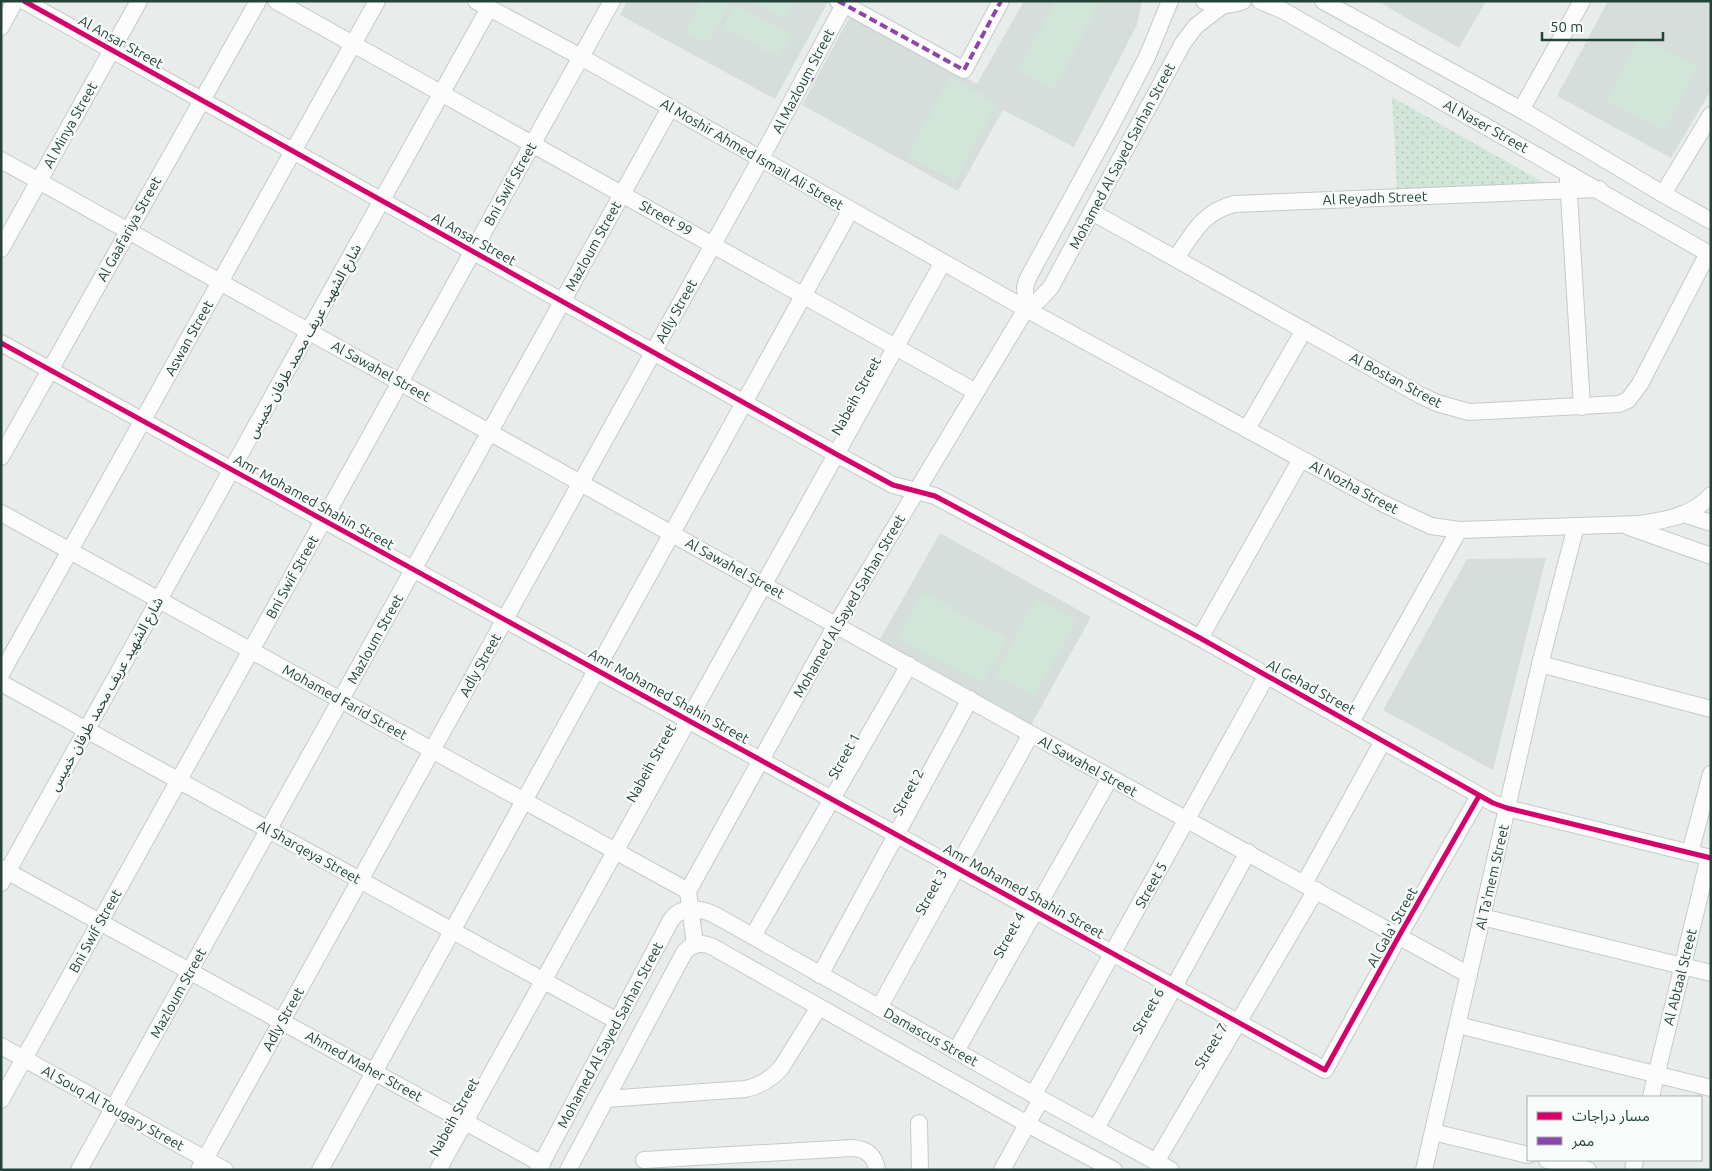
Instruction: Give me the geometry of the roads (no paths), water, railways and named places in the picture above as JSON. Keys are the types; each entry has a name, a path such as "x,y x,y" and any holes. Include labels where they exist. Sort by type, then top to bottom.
{"street":[{"path":"1,26 15,1"},
{"name":"Al Ansar Street","path":"24,1 836,454 893,484 916,490"},
{"name":"Al Minya Street","path":"1,249 139,1"},
{"name":"Al Gaafariya Street","path":"1,457 258,1"},
{"name":"Street 99","path":"276,1 976,392"},
{"name":"Aswan Street","path":"1,674 377,1"},
{"name":"Bni Swif Street","path":"1,1100 612,1"},
{"path":"843,2 964,70 1001,1"},
{"name":"Mohamed Al Sayed Sarhan Street","path":"1026,309 1025,287 1028,278 1111,126 1150,49 1170,1"},
{"path":"1204,1 1222,6 1243,1"},
{"name":"Al Naser Street","path":"1260,1 1282,10 1311,26 1599,189 1709,254"},
{"path":"1521,110 1582,1"},
{"name":"Al Mazloum Street","path":"760,160 810,78 843,2"},
{"path":"1311,26 1324,2 1521,110 1711,221"},
{"name":"Al Moshir Ahmed Ismail Ali Street","path":"483,5 581,57 1026,309"},
{"name":"شارع الشهيد عريف محمد طرفان خميس","path":"3,874 87,730 382,200 441,93 483,5"},
{"name":"Mohamed Al Sayed Sarhan Street","path":"688,891 836,624 916,490 1026,309 1038,301 1051,287 1183,43 1196,26 1222,6"},
{"path":"1150,49 1173,61"},
{"name":"Mazloum Street","path":"80,1170 670,108"},
{"path":"1663,194 1711,116"},
{"name":"Al Sawahel Street","path":"1,160 1469,976"},
{"name":"Adly Street","path":"202,1164 760,160"},
{"path":"1568,172 1582,406"},
{"name":"Al Reyadh Street","path":"1176,258 1202,220 1217,209 1234,204 1599,189"},
{"path":"320,1170 850,211"},
{"name":"Al Bostan Street","path":"1092,212 1436,404 1470,412 1619,404 1628,400 1634,393 1709,254"},
{"name":"Nabeih Street","path":"438,1170 943,262"},
{"name":"Al Nozha Street","path":"1026,309 1414,519 1443,529 1640,524 1661,521 1684,514 1696,508 1711,496"},
{"path":"1247,430 1304,330"},
{"name":"Amr Mohamed Shahin Street","path":"1,343 1325,1070"},
{"path":"1200,638 1301,459"},
{"name":"Al Gehad Street","path":"916,490 935,496 1200,638 1479,796 1507,808 1710,858"},
{"name":"Mohamed Farid Street","path":"1,512 688,891"},
{"path":"1684,514 1711,523"},
{"path":"1620,524 1711,556"},
{"name":"Al Ta'mem Street","path":"1424,1170 1540,664 1576,526"},
{"path":"1351,722 1459,530"},
{"path":"1540,664 1711,709"},
{"name":"Street 1","path":"753,936 909,665"},
{"name":"Street 5","path":"1002,1170 1113,953 1267,675"},
{"name":"Al Sharqeya Street","path":"1,683 617,1022"},
{"name":"Street 2","path":"820,974 898,835 970,699"},
{"name":"Street 3","path":"879,1008 1031,734"},
{"name":"Street 7","path":"1156,1162 1238,1022 1310,887 1383,741"},
{"path":"1690,853 1711,774"},
{"name":"Street 4","path":"956,1051 1110,778"},
{"name":"Al Gala' Street","path":"1325,1070 1479,796"},
{"name":"Street 6","path":"1096,1129 1248,852"},
{"name":"Al Abtaal Street","path":"1651,1096 1710,858"},
{"name":"Ahmed Maher Street","path":"3,874 100,922 282,1021 465,1122 540,1167"},
{"path":"688,891 695,944"},
{"name":"Mohamed Al Sayed Sarhan Street","path":"540,1167 671,920 679,912 690,909"},
{"name":"Damascus Street","path":"690,909 709,912 1171,1170"},
{"path":"1482,917 1711,973"},
{"name":"Mohamed Al Sayed Sarhan Street","path":"568,1170 684,953 695,944"},
{"name":"Damascus Street","path":"695,944 711,946 1027,1124 1114,1170"},
{"path":"606,1099 745,1089 761,1084 776,1074 781,1068 819,1006"},
{"path":"1458,1025 1711,1088"},
{"name":"Al Souq Al Tougary Street","path":"1,1046 114,1108 202,1164 225,1170"},
{"path":"919,1123 920,1170"},
{"path":"1433,1132 1527,1155"},
{"path":"644,1160 860,1148 871,1155 877,1170"},
{"path":"1551,1161 1588,1170"}]}
